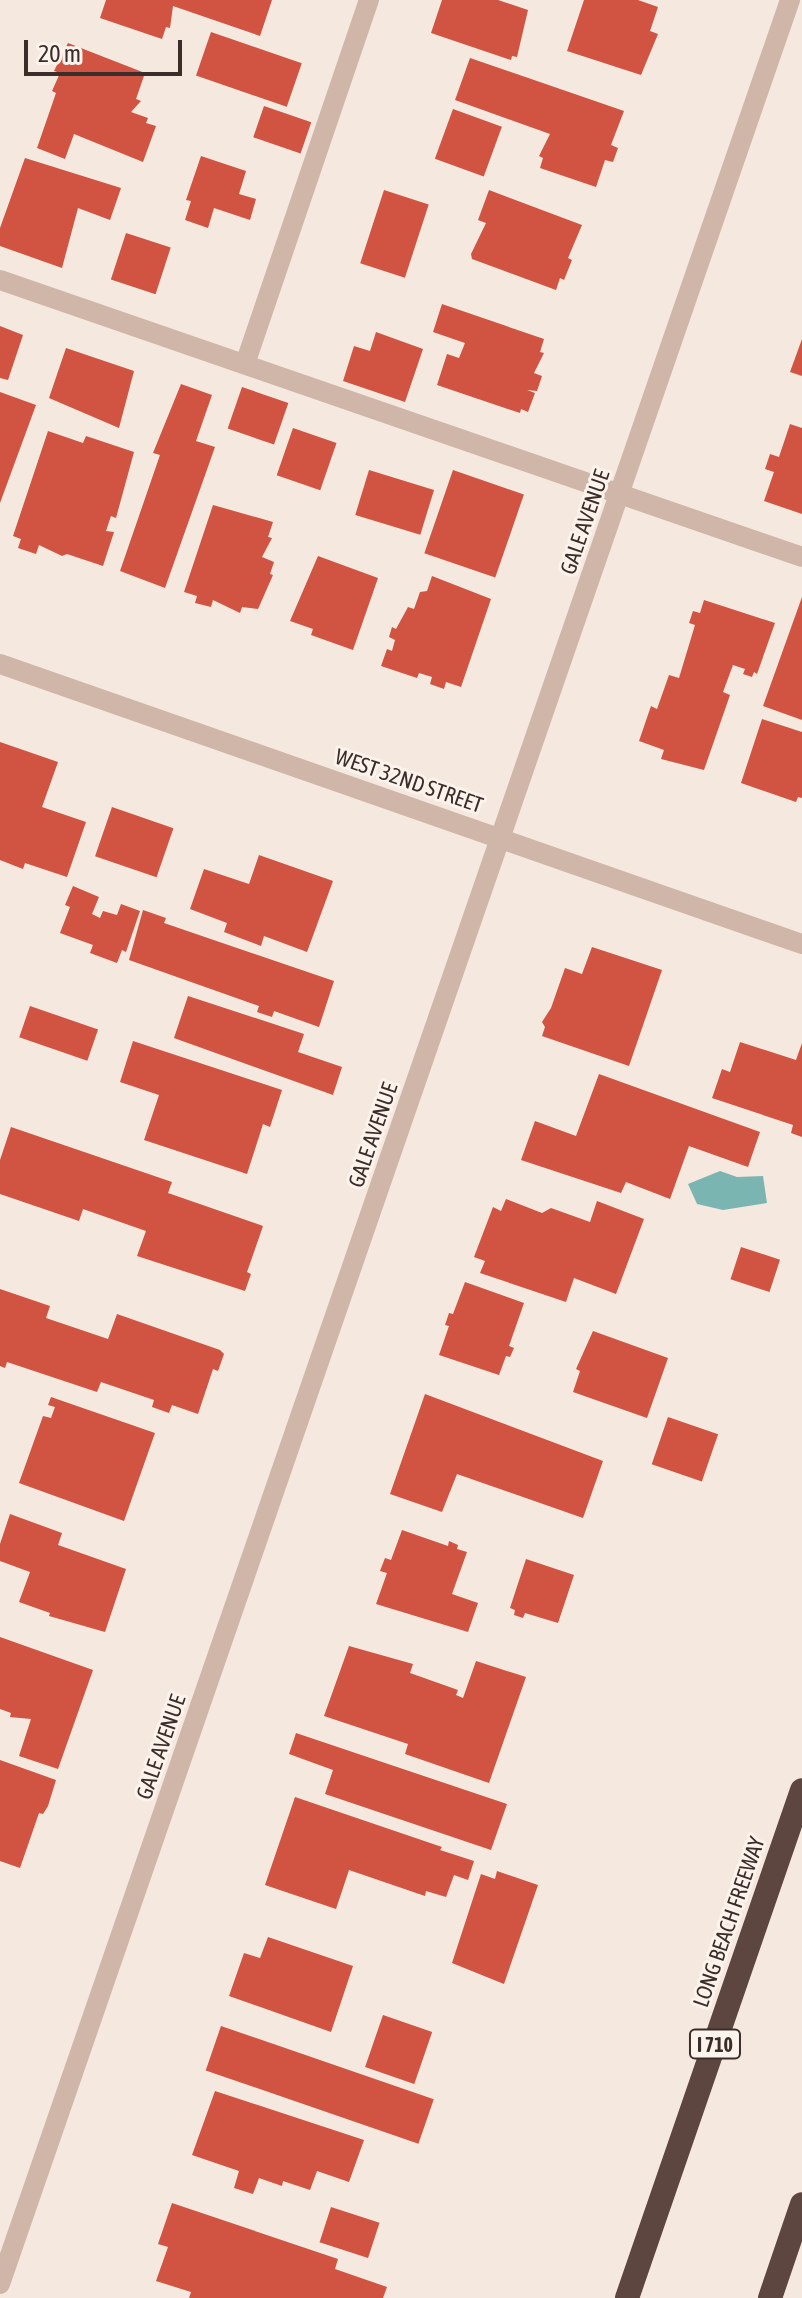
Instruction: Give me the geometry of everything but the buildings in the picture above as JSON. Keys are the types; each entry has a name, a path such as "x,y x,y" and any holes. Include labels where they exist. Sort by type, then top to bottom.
{"highway":[{"name":"LONG BEACH FREEWAY","path":"627,2298 802,1790"},
{"path":"770,2298 802,2204"}],"street":[{"path":"245,364 369,0"},
{"name":"GALE AVENUE","path":"0,2284 790,0"},
{"path":"0,280 802,557"},
{"name":"WEST 32ND STREET","path":"0,664 802,944"}],"water":[{"path":"720,1171 737,1177 763,1176 767,1203 723,1210 697,1204 688,1184"}]}
